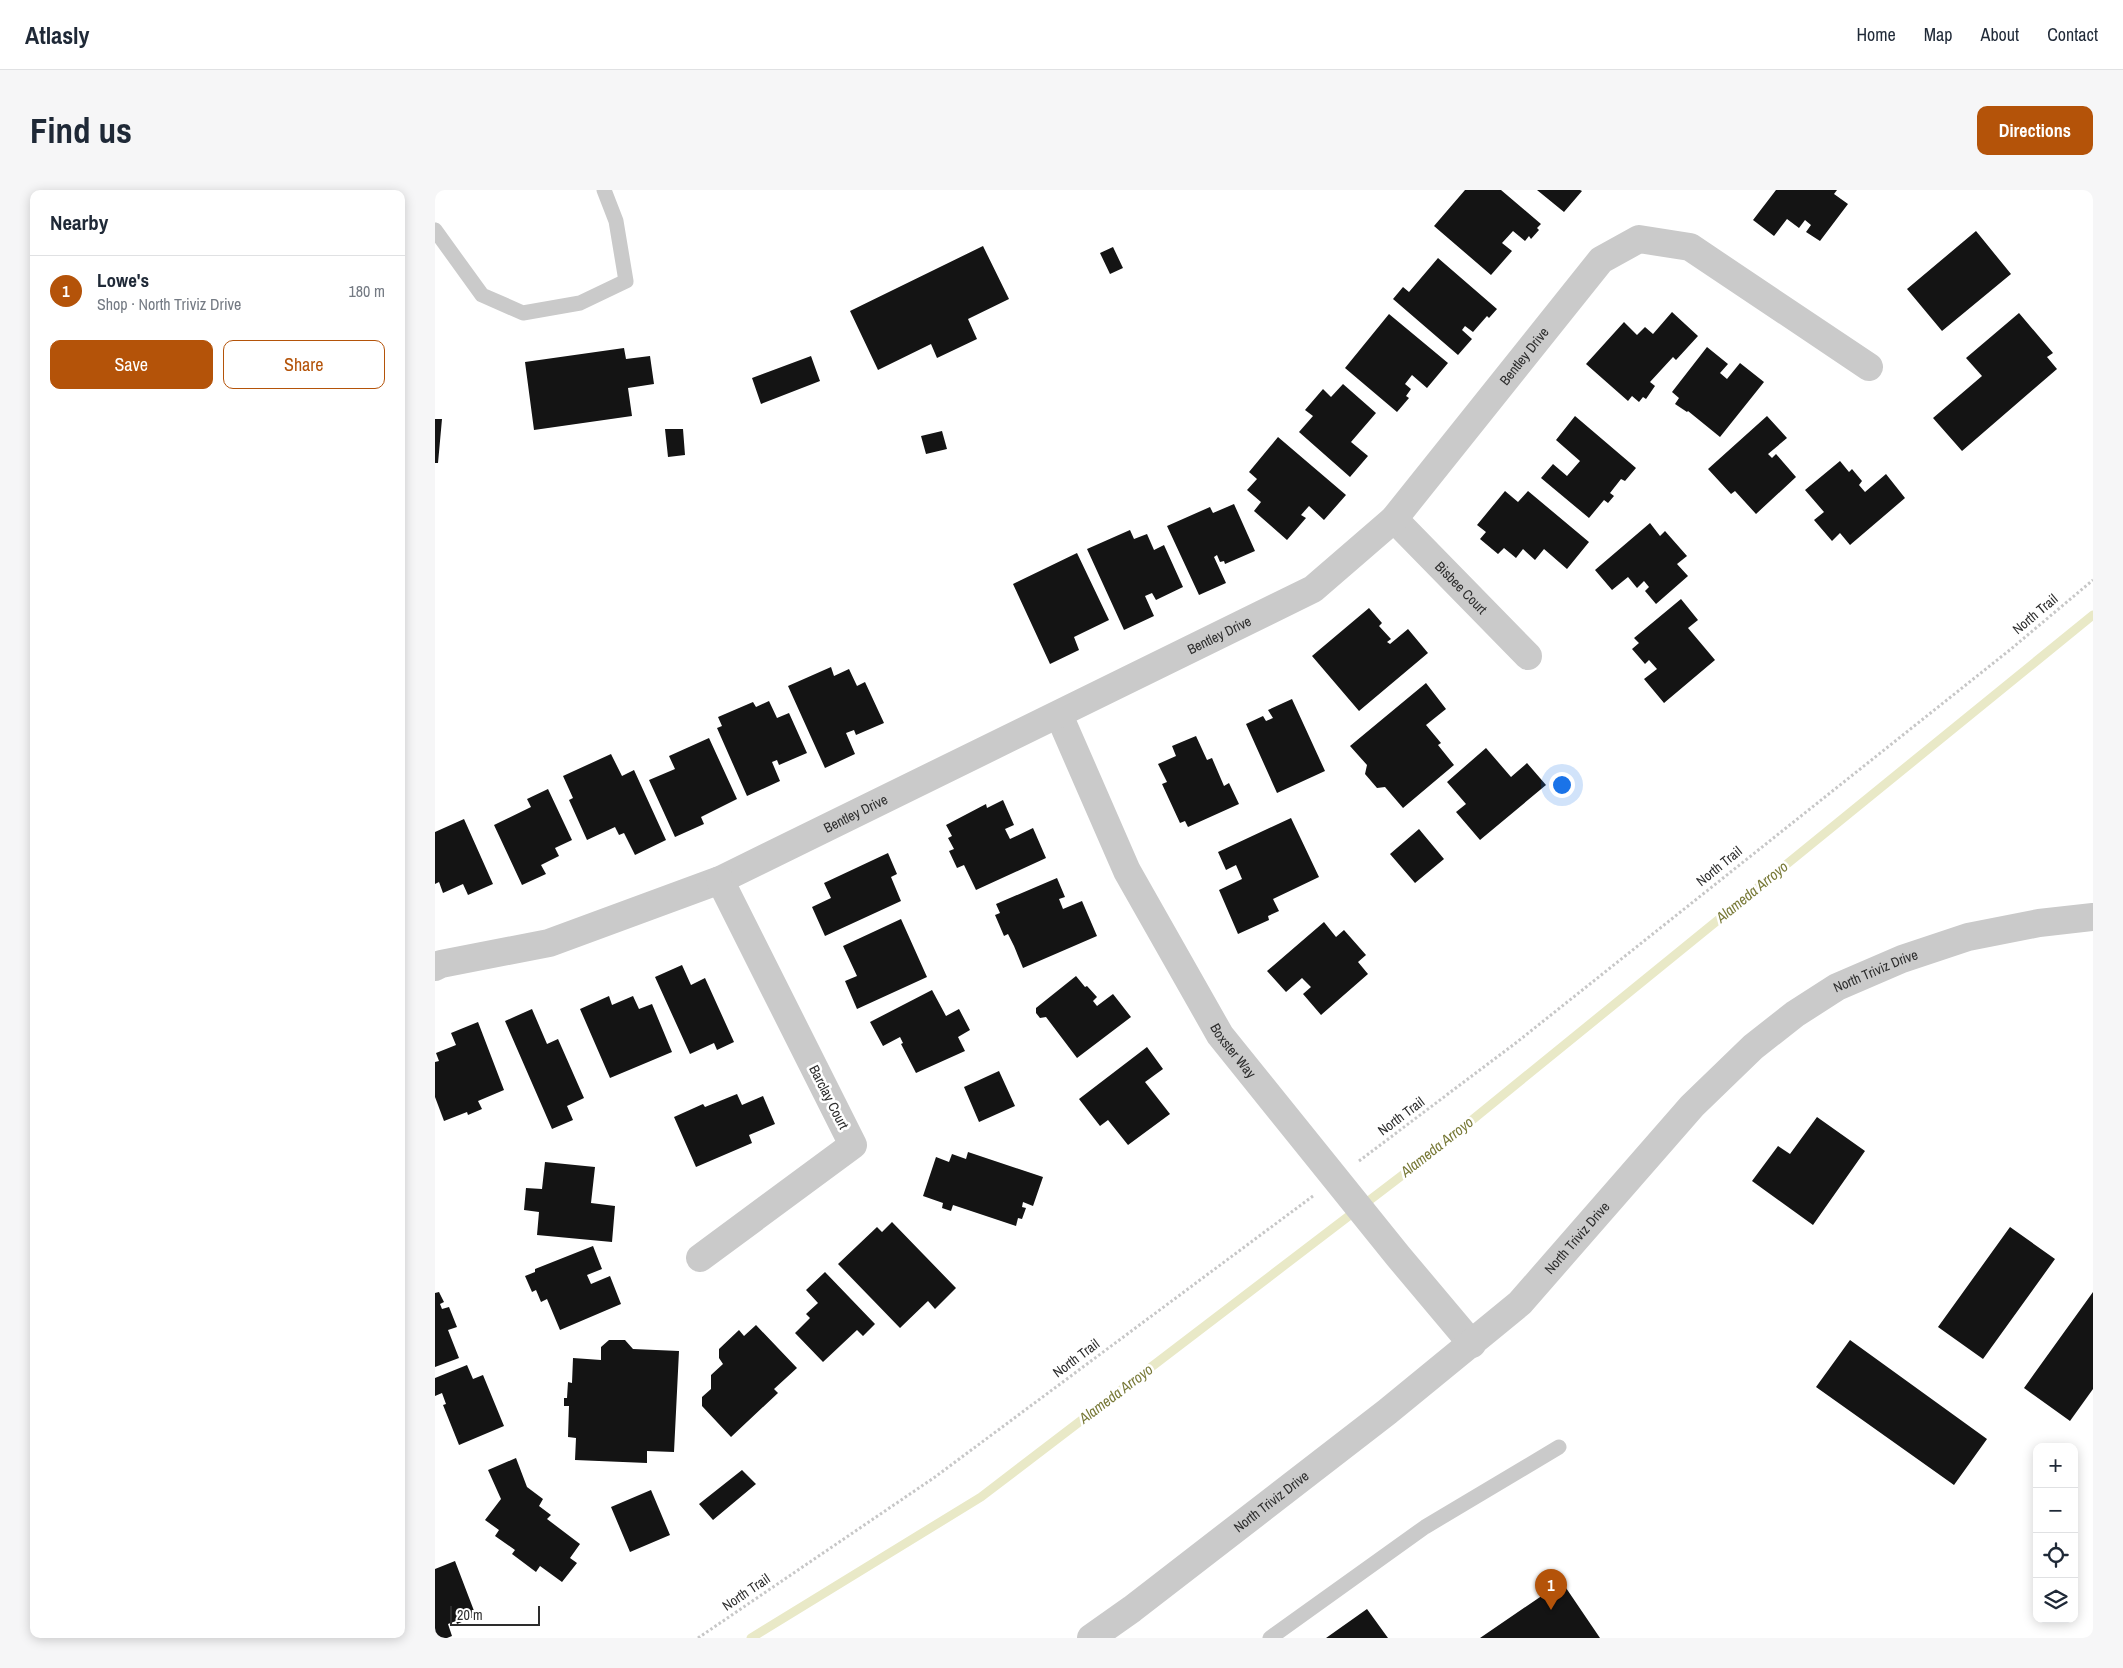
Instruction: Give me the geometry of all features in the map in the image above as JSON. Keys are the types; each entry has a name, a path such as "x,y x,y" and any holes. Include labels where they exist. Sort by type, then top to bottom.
{"street":[{"name":"Bentley Drive","path":"435,967 441,964 549,943 720,880 1313,589 1394,519 1601,260 1639,239 1690,247 1869,368"},
{"name":"Bisbee Court","path":"1394,519 1528,656"},
{"name":"Boxster Way","path":"1059,715 1127,871 1220,1035 1398,1256 1472,1344"},
{"name":"Barclay Court","path":"700,1258 853,1145 720,880"},
{"name":"North Triviz Drive","path":"1091,1638 1132,1609 1287,1490 1472,1344 1520,1303 1692,1106 1753,1047 1795,1014 1837,987 1902,959 1968,937 2039,923 2093,917"}],"lane":[{"path":"435,230 482,295 523,313 580,303 626,281 616,222 604,190"},
{"path":"1269,1638 1425,1527 1559,1447"}],"path":[{"name":"North Trail","path":"1353,1166 1517,1042 2003,655 2093,580"},
{"name":"North Trail","path":"698,1638 935,1477 1315,1195"}],"building":[{"path":"1465,190 1501,190 1541,224 1537,228 1539,230 1531,239 1529,236 1525,241 1513,231 1502,243 1512,251 1491,275 1434,226"},
{"path":"1537,190 1580,190 1582,191 1564,212"},
{"path":"1776,190 1837,190 1834,194 1848,204 1820,241 1806,232 1811,225 1805,220 1799,228 1787,219 1774,236 1753,220"},
{"path":"1976,231 2011,274 1942,331 1907,289"},
{"path":"983,246 1009,299 968,319 977,339 937,358 931,344 878,370 850,311"},
{"path":"1113,247 1123,268 1110,274 1100,253"},
{"path":"1438,258 1497,309 1489,318 1487,316 1473,332 1465,326 1462,330 1472,339 1458,355 1393,299 1403,287 1409,292"},
{"path":"1672,312 1698,336 1676,360 1673,357 1650,382 1655,386 1646,399 1643,397 1639,402 1632,396 1628,401 1586,364 1624,322 1637,335 1645,327 1653,334"},
{"path":"2019,313 2053,353 2047,357 2057,369 1962,451 1933,418 1982,376 1966,358"},
{"path":"1389,314 1448,363 1427,388 1412,375 1405,384 1411,389 1406,396 1409,398 1397,412 1345,368"},
{"path":"1707,347 1728,364 1720,373 1727,379 1740,363 1764,382 1720,437 1688,411 1675,404 1679,398 1672,392"},
{"path":"624,348 626,359 650,356 654,384 628,388 632,416 534,430 525,362"},
{"path":"811,356 820,381 761,404 752,378"},
{"path":"1343,384 1376,413 1351,442 1368,456 1350,477 1299,432 1313,416 1305,410 1323,389 1331,397"},
{"path":"1575,416 1636,468 1625,481 1621,479 1610,493 1614,496 1608,503 1604,500 1589,518 1541,478 1553,464 1567,476 1580,461 1556,440"},
{"path":"1767,416 1787,438 1768,454 1772,458 1776,454 1796,477 1756,514 1735,491 1731,494 1708,469"},
{"path":"435,419 442,419 438,463 435,463"},
{"path":"665,429 683,429 685,455 668,457"},
{"path":"942,431 947,449 926,454 921,436"},
{"path":"1278,437 1346,495 1324,520 1309,506 1301,515 1306,518 1287,540 1254,511 1261,502 1247,490 1257,479 1249,472"},
{"path":"1840,461 1849,472 1852,469 1862,481 1859,485 1865,492 1886,474 1905,498 1850,545 1840,533 1832,541 1814,520 1824,512 1805,490"},
{"path":"1505,491 1518,502 1528,491 1589,542 1567,569 1544,549 1535,560 1523,549 1516,558 1504,548 1498,554 1480,539 1486,532 1477,525"},
{"path":"1234,504 1255,551 1225,564 1224,561 1220,562 1217,555 1214,557 1226,583 1199,595 1167,526 1210,507 1213,513"},
{"path":"1650,523 1660,536 1665,531 1687,556 1677,564 1688,576 1656,604 1645,591 1649,587 1644,581 1637,588 1628,577 1612,590 1595,570"},
{"path":"1130,530 1134,539 1147,534 1154,550 1164,545 1183,587 1156,600 1152,593 1145,596 1154,616 1124,630 1087,549"},
{"path":"1077,553 1109,620 1074,637 1079,650 1050,664 1013,584"},
{"path":"1681,599 1698,620 1688,628 1715,660 1664,703 1644,679 1657,669 1649,660 1645,664 1632,649 1639,643 1634,638"},
{"path":"1369,608 1382,623 1379,626 1391,639 1387,642 1390,644 1408,629 1428,653 1359,711 1312,656"},
{"path":"831,667 834,676 849,669 857,686 865,682 884,723 856,735 854,730 846,733 855,754 825,768 788,686"},
{"path":"1426,683 1446,709 1426,725 1441,743 1438,745 1454,765 1403,808 1385,787 1377,788 1365,774 1367,765 1350,746"},
{"path":"1292,699 1325,771 1277,793 1246,724 1263,716 1266,721 1273,718 1268,710"},
{"path":"769,701 777,718 789,713 807,753 779,765 777,760 772,762 780,781 747,796 717,728 722,726 718,717 753,702 756,707"},
{"path":"1196,736 1207,760 1212,758 1224,786 1229,783 1239,804 1188,827 1185,821 1180,823 1162,784 1167,782 1158,764 1176,756 1172,746"},
{"path":"709,738 737,799 701,817 704,824 675,837 649,780 675,769 669,756"},
{"path":"1486,748 1511,777 1527,763 1546,785 1480,840 1456,812 1466,804 1447,782"},
{"path":"611,754 622,776 634,770 666,840 635,855 624,833 619,835 615,827 587,840 569,800 573,798 563,776"},
{"path":"548,789 572,840 555,848 559,856 541,865 546,874 522,885 494,825 531,807 527,799"},
{"path":"1003,800 1014,825 1005,829 1010,839 1033,828 1046,858 976,890 964,865 957,868 949,851 954,849 948,838 952,836 946,825 986,804 987,808"},
{"path":"1291,818 1319,877 1273,899 1279,911 1268,916 1269,920 1238,934 1219,890 1242,879 1236,865 1226,870 1218,852"},
{"path":"464,819 493,884 468,895 463,884 443,893 439,882 435,884 435,832"},
{"path":"1419,829 1444,859 1415,883 1390,854"},
{"path":"888,853 897,874 891,877 901,901 825,936 812,907 831,898 824,883"},
{"path":"1057,878 1065,897 1059,899 1063,909 1082,901 1097,936 1023,968 1008,934 1004,936 995,915 1000,913 996,904"},
{"path":"901,919 927,977 857,1009 845,981 857,976 843,946"},
{"path":"1324,922 1336,937 1344,930 1366,955 1358,962 1368,974 1321,1015 1303,994 1311,987 1302,978 1286,992 1267,971"},
{"path":"682,965 691,985 705,978 734,1042 717,1050 714,1043 690,1054 655,977"},
{"path":"1076,976 1097,997 1093,1001 1097,1006 1113,994 1131,1017 1077,1058 1046,1017 1040,1018 1036,1013 1036,1008"},
{"path":"932,990 946,1016 959,1009 970,1030 958,1037 965,1051 916,1073 901,1044 903,1043 900,1037 883,1046 870,1022"},
{"path":"609,996 612,1005 633,996 639,1009 652,1004 672,1052 610,1078 580,1009"},
{"path":"532,1009 547,1044 558,1039 584,1098 567,1106 573,1120 552,1129 505,1021"},
{"path":"478,1022 504,1090 478,1101 482,1109 468,1115 467,1112 444,1121 435,1097 435,1062 439,1061 436,1053 456,1045 451,1033"},
{"path":"1147,1047 1163,1069 1145,1082 1170,1114 1128,1145 1108,1120 1100,1126 1079,1099"},
{"path":"999,1071 1015,1106 979,1122 964,1087"},
{"path":"737,1094 742,1105 763,1096 775,1124 749,1135 752,1143 696,1167 674,1117 703,1104 705,1107"},
{"path":"1817,1117 1865,1151 1813,1225 1752,1181 1778,1146 1790,1154"},
{"path":"968,1152 1043,1177 1033,1206 1023,1202 1022,1207 1026,1208 1022,1219 1018,1218 1016,1226 953,1205 951,1211 942,1208 943,1203 923,1196 936,1157 949,1162 952,1154 966,1159"},
{"path":"545,1162 595,1167 591,1203 615,1206 612,1242 537,1235 539,1212 524,1210 526,1188 542,1189"},
{"path":"892,1222 956,1288 935,1309 928,1301 900,1328 838,1264 877,1227 882,1232"},
{"path":"2010,1227 2055,1259 1983,1359 1938,1327"},
{"path":"593,1246 602,1269 587,1275 591,1284 610,1276 621,1304 560,1330 547,1299 541,1302 536,1290 532,1292 525,1276 535,1272 535,1269"},
{"path":"825,1272 875,1324 863,1336 857,1330 823,1362 795,1333 810,1318 806,1314 818,1303 806,1290"},
{"path":"439,1292 444,1302 440,1304 442,1309 449,1307 457,1327 448,1330 459,1358 435,1367 435,1293"},
{"path":"2093,1292 2093,1389 2070,1421 2024,1388"},
{"path":"756,1325 797,1368 774,1389 778,1393 731,1437 702,1406 702,1397 711,1389 711,1375 723,1364 719,1358 719,1349 739,1330 744,1336"},
{"path":"609,1340 625,1340 633,1349 679,1351 674,1452 647,1451 647,1463 575,1460 576,1438 568,1437 569,1406 564,1406 564,1398 567,1398 568,1382 572,1383 573,1358 601,1360 601,1347"},
{"path":"1850,1340 1987,1439 1954,1485 1816,1387"},
{"path":"467,1365 473,1379 483,1375 504,1426 459,1445 443,1405 446,1404 442,1393 435,1396 435,1378"},
{"path":"516,1458 527,1487 543,1499 539,1506 551,1515 547,1519 580,1544 570,1558 577,1563 562,1582 540,1566 536,1572 512,1554 515,1550 495,1536 499,1530 485,1520 501,1499 488,1470"},
{"path":"742,1470 756,1484 713,1520 699,1504"},
{"path":"651,1490 670,1535 630,1552 611,1507"},
{"path":"455,1561 476,1616 457,1624 456,1621 448,1624 452,1636 435,1638 435,1569"},
{"path":"1562,1582 1600,1638 1480,1638"},
{"path":"1367,1609 1388,1638 1326,1638"}],"waterway":[{"name":"Alameda Arroyo","path":"751,1638 981,1497 1434,1151 2093,615"}],"place":[{"name":"Lowe's","path":"1551,1610"}]}
